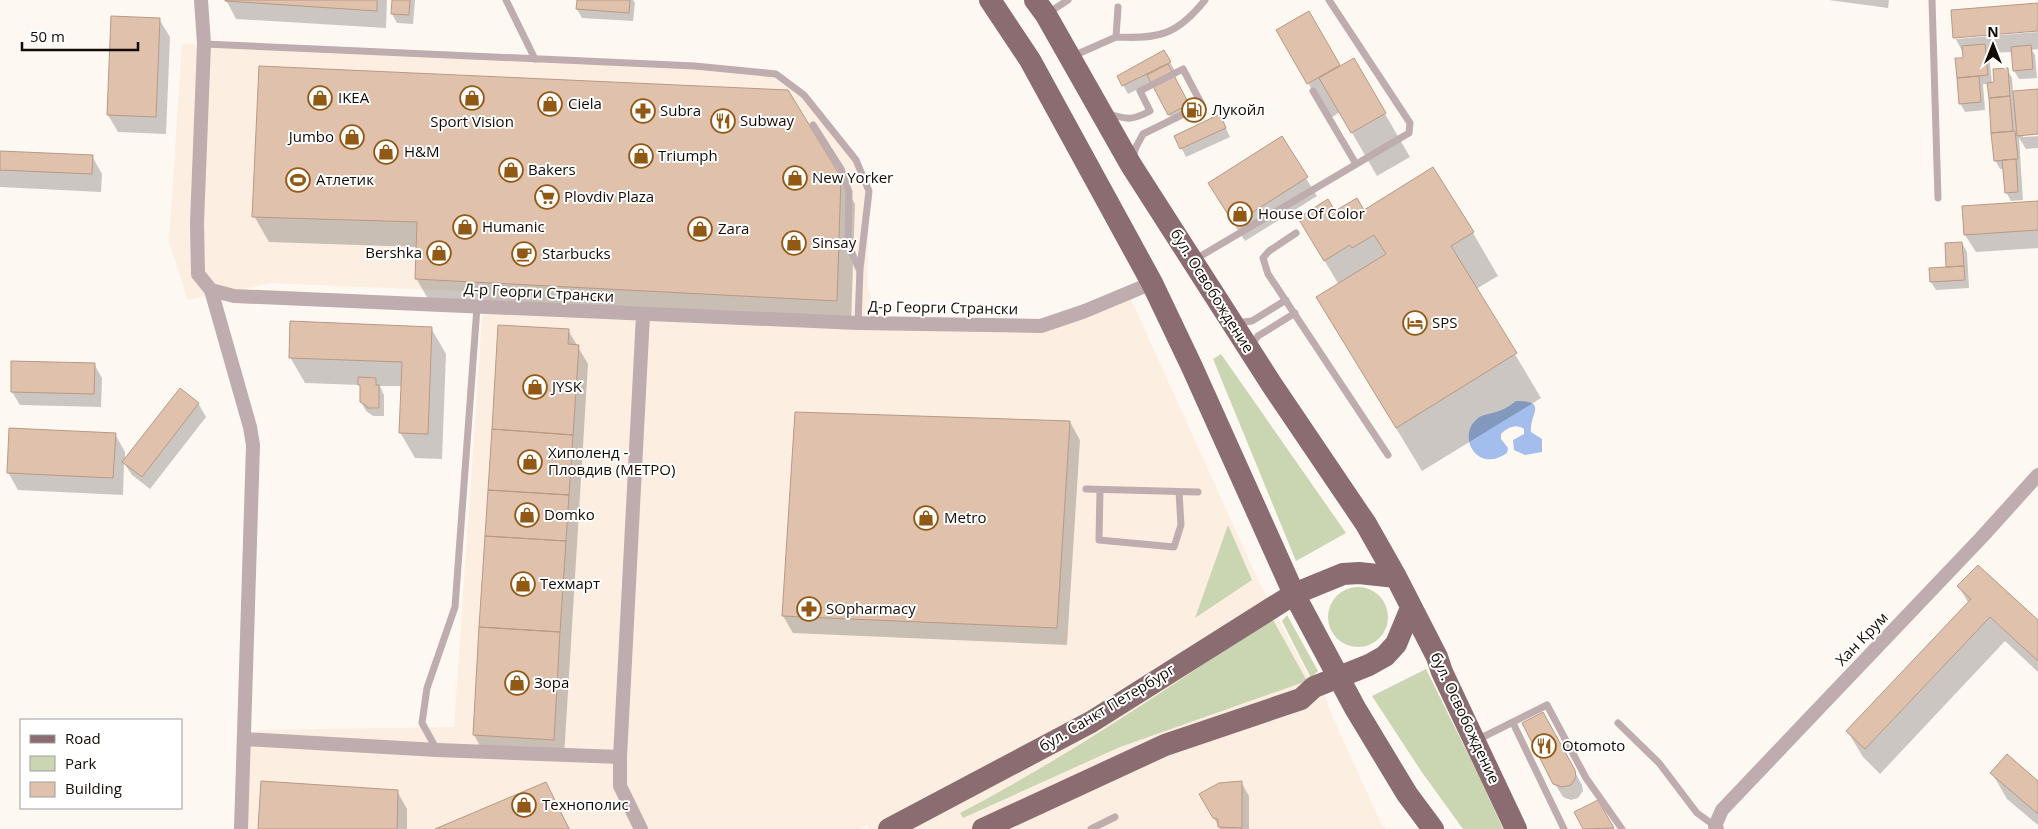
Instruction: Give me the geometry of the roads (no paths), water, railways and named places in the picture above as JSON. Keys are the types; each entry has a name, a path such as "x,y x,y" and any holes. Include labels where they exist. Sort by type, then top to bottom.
{"main road":[{"path":"990,0 1030,60 1152,283 1192,366 1294,594 1407,794 1434,829"},
{"name":"бул. Освобождение","path":"1040,7 1131,164 1248,348 1366,524 1396,577 1437,657 1442,672 1516,829"},
{"name":"бул. Санкт Петербург","path":"889,829 1091,722 1294,594 1344,574 1359,573 1396,577"},
{"path":"983,829 1165,745 1301,699 1314,687 1340,678 1385,656 1396,644 1411,608"}],"street":[{"path":"201,0 204,44 197,232 198,274 211,290 250,427 253,445 241,829"},
{"name":"Д-р Георги Странски","path":"211,290 234,296 643,315 858,323 1041,326 1085,311 1152,283"},
{"path":"642,829 620,786 620,757 643,315"},
{"name":"Хан Крум","path":"1716,828 1722,810 1981,538 2038,475"},
{"path":"245,738 437,750 620,757"}],"lane":[{"path":"506,0 535,58"},
{"path":"1040,7 1068,0"},
{"path":"1071,58 1116,37 1146,38 1165,33 1185,23 1205,0"},
{"path":"1193,261 1409,133 1410,123 1329,0"},
{"path":"1932,0 1938,198"},
{"path":"1116,37 1118,7"},
{"path":"204,44 695,66 776,74 804,95 856,160 869,190 860,269 858,323"},
{"path":"1102,112 1120,118 1135,119 1150,111 1140,91 1183,69 1202,105 1143,134 1136,147 1131,164"},
{"path":"1313,91 1356,164"},
{"path":"813,125 841,170 850,192 848,244 860,269"},
{"path":"1296,233 1269,251 1263,258 1268,274 1388,454"},
{"path":"1233,323 1243,324 1252,321 1286,300"},
{"path":"437,750 422,723 427,688 455,607 477,307"},
{"path":"1248,348 1258,336 1295,313"},
{"path":"1086,489 1198,492"},
{"path":"1100,490 1099,540 1174,547 1181,525 1179,492"},
{"path":"1475,742 1547,705 1586,778 1622,829"},
{"path":"1514,723 1564,829"},
{"path":"1618,723 1659,763 1698,813 1716,828"},
{"path":"1090,829 1115,816"}],"water":[{"path":"1516,401 1532,403 1535,406 1531,432 1542,439 1542,452 1525,455 1514,450 1513,440 1524,434 1524,429 1515,426 1501,434 1501,439 1508,448 1507,453 1497,458 1487,459 1479,456 1473,451 1470,443 1471,426 1479,417 1508,407"}],"place":[{"name":"IKEA","path":"320,98"},
{"name":"Sport Vision","path":"472,98"},
{"name":"Ciela","path":"550,104"},
{"name":"Лукойл","path":"1194,110"},
{"name":"Subra","path":"643,111"},
{"name":"Subway","path":"723,121"},
{"name":"Jumbo","path":"352,137"},
{"name":"H&M","path":"386,152"},
{"name":"Triumph","path":"641,156"},
{"name":"Bakers","path":"511,170"},
{"name":"New Yorker","path":"795,178"},
{"name":"Атлетик","path":"298,180"},
{"name":"Plovdiv Plaza","path":"547,197"},
{"name":"House Of Color","path":"1240,214"},
{"name":"Humanic","path":"465,227"},
{"name":"Zara","path":"700,229"},
{"name":"Sinsay","path":"794,243"},
{"name":"Bershka","path":"439,253"},
{"name":"Starbucks","path":"524,254"},
{"name":"SPS","path":"1415,323"},
{"name":"JYSK","path":"535,387"},
{"name":"Хиполенд - Пловдив (МЕТРО)","path":"530,462"},
{"name":"Domko","path":"527,515"},
{"name":"Metro","path":"926,518"},
{"name":"Техмарт","path":"523,584"},
{"name":"SOpharmacy","path":"809,609"},
{"name":"Зора","path":"517,683"},
{"name":"Otomoto","path":"1544,746"},
{"name":"Технополис","path":"524,805"}]}
